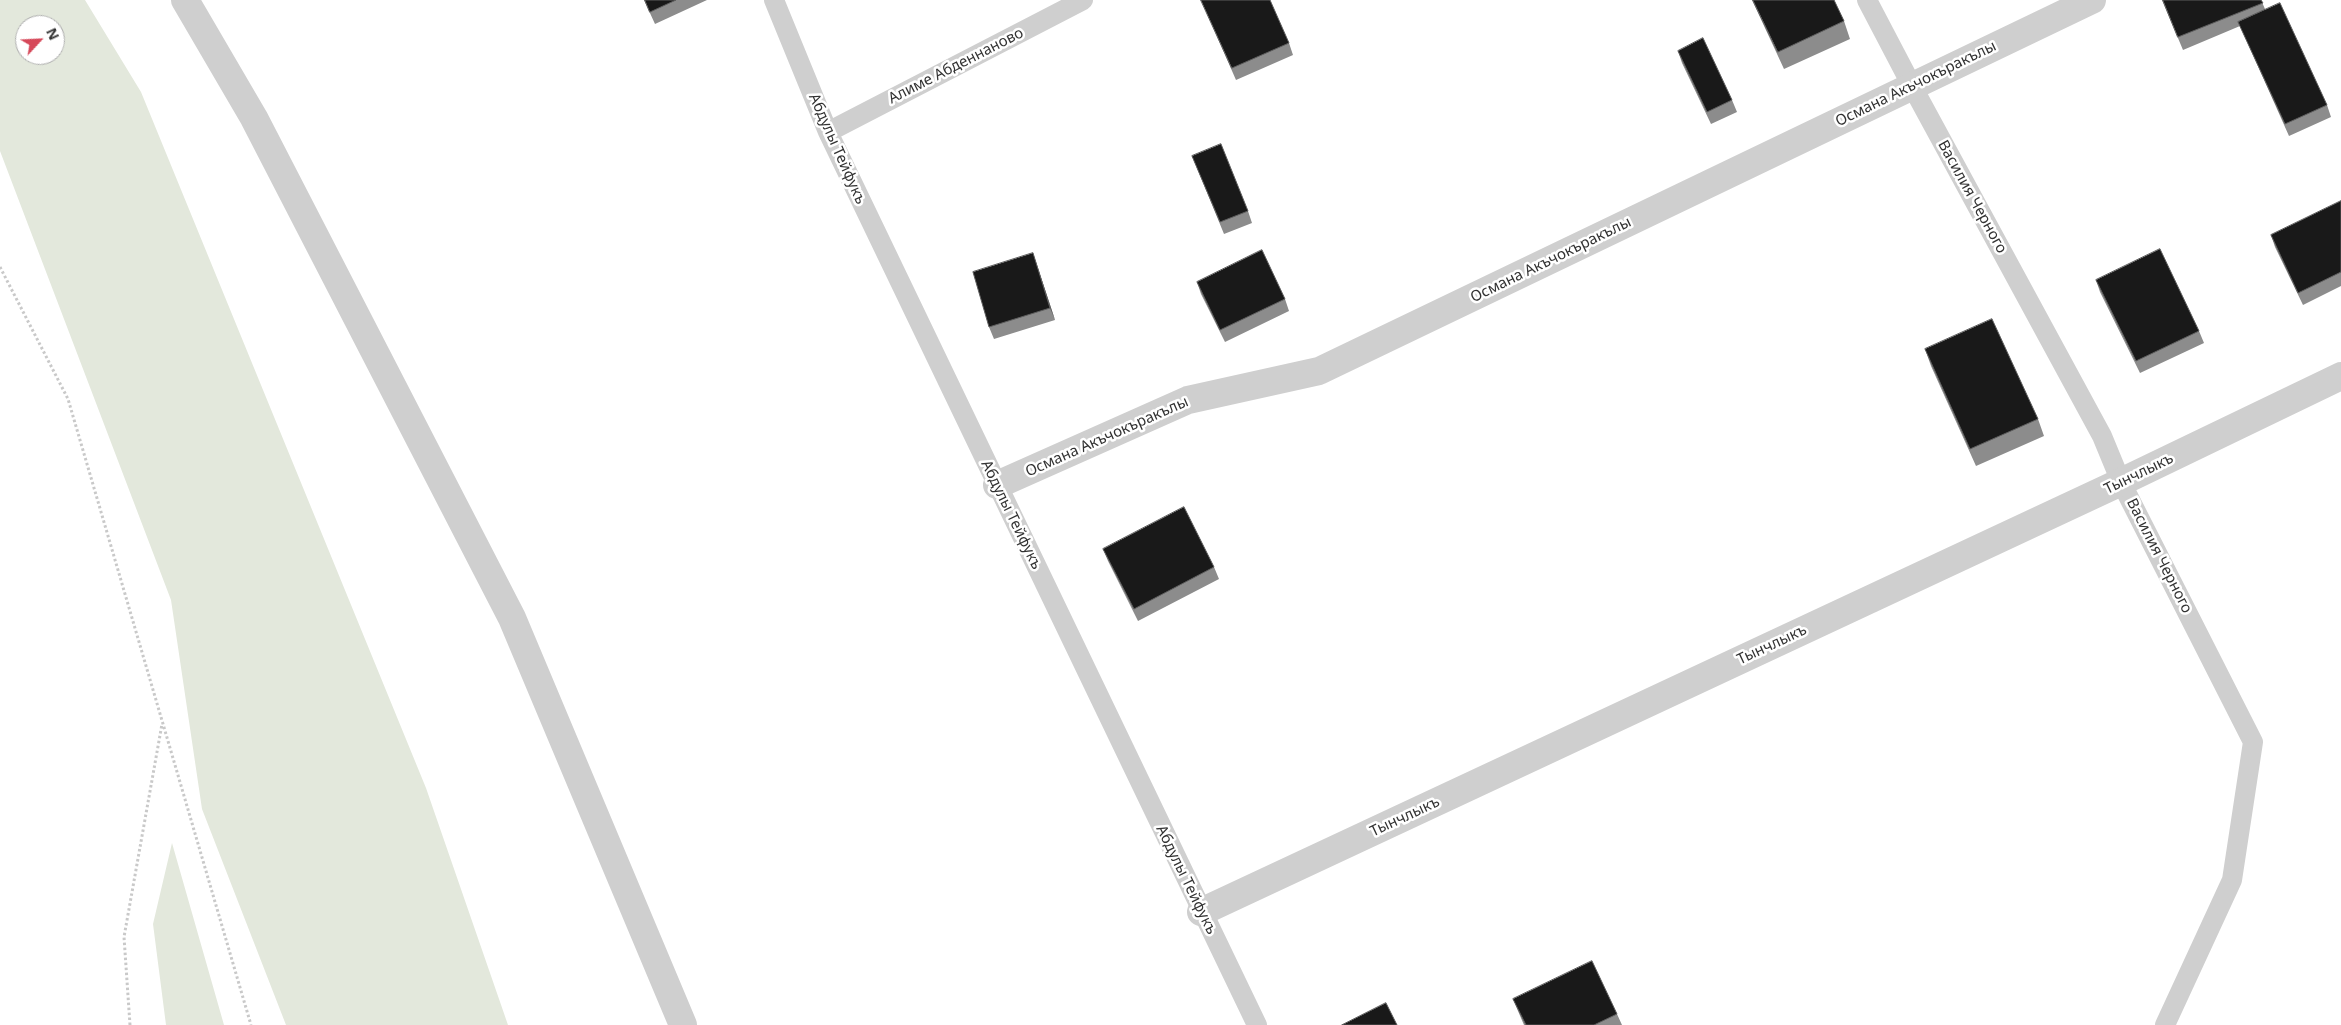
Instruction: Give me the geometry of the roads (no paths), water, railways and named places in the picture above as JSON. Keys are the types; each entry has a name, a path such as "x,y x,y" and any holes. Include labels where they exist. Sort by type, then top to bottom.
{"street":[{"path":"185,0 254,118 512,618 683,1025"},
{"name":"Османа Акъчокъракълы","path":"997,485 1188,400 1319,371 2092,0"},
{"name":"Тынчлыкъ","path":"1201,912 2121,482 2341,376"}],"lane":[{"name":"Абдулы Тейфукъ","path":"774,0 828,132 1201,912 1257,1025"},
{"name":"Алиме Абденнаново","path":"828,132 1083,0"},
{"name":"Василия Черного","path":"1867,0 2102,436 2121,482 2253,742 2232,880 2165,1025"}]}
